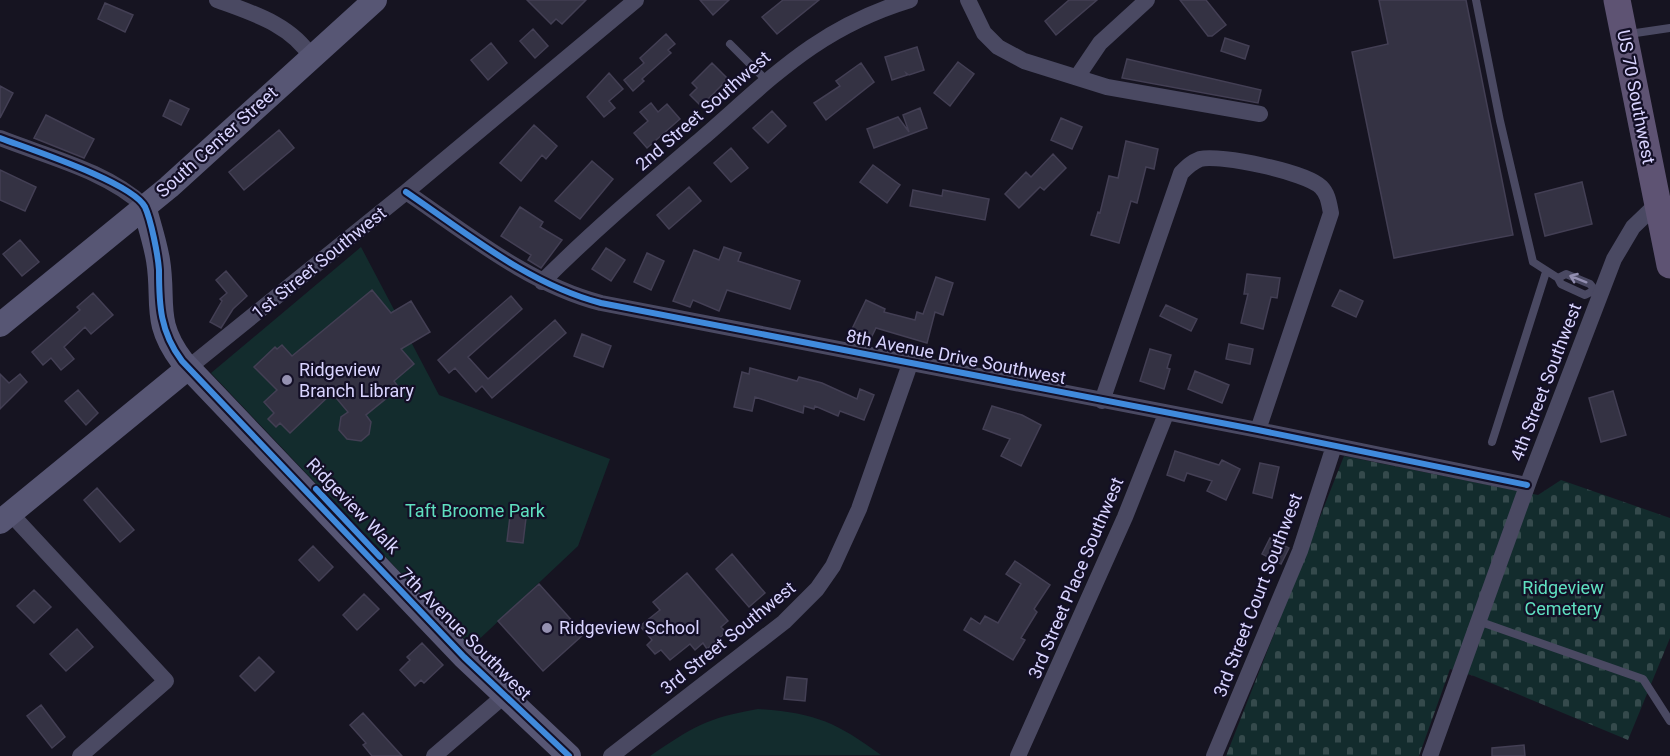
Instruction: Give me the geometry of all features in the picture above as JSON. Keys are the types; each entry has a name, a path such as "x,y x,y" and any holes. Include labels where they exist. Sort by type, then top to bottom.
{"main road":[{"name":"US 70 Southwest","path":"1617,0 1664,202 1670,265"}],"street":[{"path":"220,0 290,31 304,45 312,58"},
{"name":"South Center Street","path":"0,325 144,206 375,0"},
{"name":"1st Street Southwest","path":"5,518 406,192 636,0"},
{"name":"2nd Street Southwest","path":"542,282 611,217 807,48 843,25 878,10 910,0"},
{"path":"968,0 979,24 998,46 1024,61 1107,87 1260,114"},
{"path":"1077,77 1100,43 1147,0"},
{"path":"0,138 106,180 129,191 144,206"},
{"path":"1102,401 1181,173 1202,159 1212,158 1295,172 1309,177 1327,195 1330,213 1324,240 1258,430"},
{"name":"8th Avenue Drive Southwest","path":"406,192 542,282 568,295 1527,485"},
{"name":"4th Street Southwest","path":"1430,756 1597,292 1623,242 1664,202"},
{"name":"7th Avenue Southwest","path":"144,206 158,261 160,312 171,346 188,368 357,548 569,756"},
{"name":"3rd Street Southwest","path":"611,756 784,622 817,589 833,566 859,509 910,364"},
{"name":"3rd Street Place Southwest","path":"1018,756 1125,517 1166,414"},
{"name":"3rd Street Court Southwest","path":"1214,756 1300,551 1334,446"},
{"path":"5,518 166,681 80,756"},
{"path":"434,756 505,695"}],"lane":[{"path":"1476,0 1533,262 1558,278 1566,274 1590,284 1597,292"},
{"path":"1624,35 1670,28"},
{"path":"730,44 767,81"},
{"path":"1492,442 1546,272"},
{"path":"1478,621 1643,679 1670,721"}],"green space":[{"name":"Taft Broome Park","path":"361,247 439,395 610,459 578,546 471,647 211,373"},
{"name":"Ridgeview Cemetery","path":"1344,456 1538,495 1561,480 1670,518 1670,638 1628,740 1474,676 1450,669 1419,756 1226,756"},
{"path":"758,709 795,713 824,721 851,734 881,755 650,756 712,720"}],"building":[{"path":"527,0 586,0 562,24 556,19 551,24"},
{"path":"700,0 729,0 713,15"},
{"path":"783,0 819,0 777,34 762,17"},
{"path":"1069,0 1097,0 1056,35 1045,21"},
{"path":"1180,0 1206,0 1226,25 1212,36 1208,36"},
{"path":"1379,0 1466,0 1513,235 1394,258 1352,52 1388,44"},
{"path":"105,3 133,15 125,32 98,19"},
{"path":"533,29 548,46 535,58 520,41"},
{"path":"666,34 675,44 668,50 671,53 642,79 644,81 633,91 624,80 644,63 640,58"},
{"path":"1225,38 1249,46 1245,59 1221,51"},
{"path":"491,43 507,63 488,80 471,60"},
{"path":"917,47 924,70 909,75 906,73 907,75 892,80 885,57"},
{"path":"1127,59 1261,90 1258,103 1122,78"},
{"path":"958,62 974,74 950,106 934,93"},
{"path":"712,63 728,79 701,106 690,95 697,88 692,83"},
{"path":"861,63 874,82 826,120 814,103 840,86 836,81"},
{"path":"609,73 623,89 609,101 615,108 604,117 587,97"},
{"path":"0,86 13,93 0,118"},
{"path":"170,100 189,109 181,125 163,116"},
{"path":"651,103 658,112 667,104 680,119 647,148 634,133 648,121 640,112"},
{"path":"920,108 927,128 874,148 867,129 898,117 909,132 903,115"},
{"path":"772,111 786,126 768,143 753,128"},
{"path":"46,115 94,139 84,158 34,138"},
{"path":"1061,118 1082,127 1072,149 1051,140"},
{"path":"534,125 557,146 546,159 542,155 521,181 500,163"},
{"path":"279,130 294,148 244,190 229,172"},
{"path":"1126,141 1158,149 1154,169 1146,167 1137,203 1131,201 1119,243 1091,235 1098,212 1100,213 1109,176 1118,178"},
{"path":"731,148 748,168 731,182 714,163"},
{"path":"1053,154 1066,168 1044,190 1040,187 1019,208 1005,194 1026,172 1031,177"},
{"path":"592,161 613,179 580,219 555,201"},
{"path":"873,165 900,185 887,203 860,182"},
{"path":"0,170 36,187 25,211 0,200"},
{"path":"1582,182 1592,224 1545,236 1535,194"},
{"path":"689,187 701,201 669,229 657,215"},
{"path":"913,190 942,196 943,190 989,199 985,220 910,206"},
{"path":"520,207 543,222 540,227 562,240 541,268 528,260 531,255 501,236"},
{"path":"20,240 39,262 22,276 3,254"},
{"path":"724,247 741,253 738,261 800,281 790,309 727,290 719,311 693,300 690,307 673,301 694,250 719,260"},
{"path":"606,248 625,260 611,281 592,269"},
{"path":"647,253 664,261 651,290 634,282"},
{"path":"226,271 247,296 233,309 221,328 210,322 222,301 220,299 227,293 216,280"},
{"path":"1247,274 1280,278 1277,298 1271,297 1263,329 1241,323 1248,294 1244,294"},
{"path":"936,277 953,283 943,315 935,312 927,343 876,328 871,338 852,329 866,300 885,309 884,312 915,320 917,312 923,314"},
{"path":"372,290 391,313 411,301 430,332 401,349 414,364 394,381 399,388 366,415 371,422 369,434 361,441 347,439 339,430 341,417 348,412 332,393 290,433 280,423 276,427 268,419 274,413 264,402 277,390 254,367 275,347 277,349 282,345 292,356"},
{"path":"1340,290 1363,301 1356,317 1332,306"},
{"path":"93,293 113,315 91,334 85,327 64,347 74,359 61,370 51,358 43,365 32,352 80,310 77,307"},
{"path":"511,296 522,309 468,357 488,379 555,320 566,333 492,398 482,386 476,392 455,368 449,373 438,360"},
{"path":"1166,305 1197,319 1191,331 1160,316"},
{"path":"582,334 611,346 603,367 574,356"},
{"path":"1229,344 1253,349 1250,364 1226,359"},
{"path":"1150,349 1171,355 1167,368 1170,369 1164,389 1140,381"},
{"path":"750,368 797,381 799,377 822,383 857,399 860,389 874,395 864,420 840,411 838,416 815,406 814,409 804,406 803,413 755,397 752,411 734,407 742,372 749,374"},
{"path":"1195,371 1229,385 1222,403 1188,389"},
{"path":"0,374 9,383 20,374 27,382 0,409"},
{"path":"78,390 98,413 86,425 65,401"},
{"path":"1613,391 1626,435 1601,442 1589,398"},
{"path":"992,406 1022,415 1041,425 1021,466 1001,456 1010,439 983,429"},
{"path":"1175,451 1219,465 1222,460 1240,469 1226,500 1207,491 1212,481 1187,473 1184,481 1167,475"},
{"path":"1260,463 1279,467 1272,498 1253,493"},
{"path":"97,488 134,530 120,542 84,500"},
{"path":"511,508 527,510 523,543 507,541"},
{"path":"1270,538 1289,548 1281,564 1262,554"},
{"path":"313,546 333,567 319,581 299,560"},
{"path":"732,554 765,593 749,607 716,569"},
{"path":"1015,561 1050,585 1034,609 1037,612 1021,638 1025,640 1013,660 964,630 971,618 980,624 985,616 998,623 1021,584 1006,574"},
{"path":"687,573 728,621 721,627 726,632 707,649 703,643 695,650 690,644 670,660 661,650 655,654 647,645 652,640 640,626 660,610 653,602"},
{"path":"539,584 584,634 543,671 498,621"},
{"path":"34,590 51,607 34,623 17,606"},
{"path":"364,594 379,609 357,630 343,615"},
{"path":"77,629 93,647 66,671 50,654"},
{"path":"422,643 443,665 424,683 421,680 415,686 400,670 410,660 407,657"},
{"path":"259,657 274,672 255,691 240,676"},
{"path":"787,677 807,679 805,701 784,699"},
{"path":"41,705 65,737 52,748 27,716"},
{"path":"363,713 402,756 372,756 363,745 366,743 350,725"},
{"path":"1524,745 1525,756 1492,756 1492,748"}],"cycle path":[{"path":"0,138 78,167 121,187 136,197 145,207 154,238 159,270 160,307 165,329 182,361 464,657 569,756"},
{"path":"406,192 524,271 548,284 601,303 1258,430 1527,485"},
{"name":"Ridgeview Walk","path":"316,489 380,557"}],"place":[{"name":"Ridgeview Branch Library","path":"287,380"},
{"name":"Ridgeview School","path":"547,628"}]}
